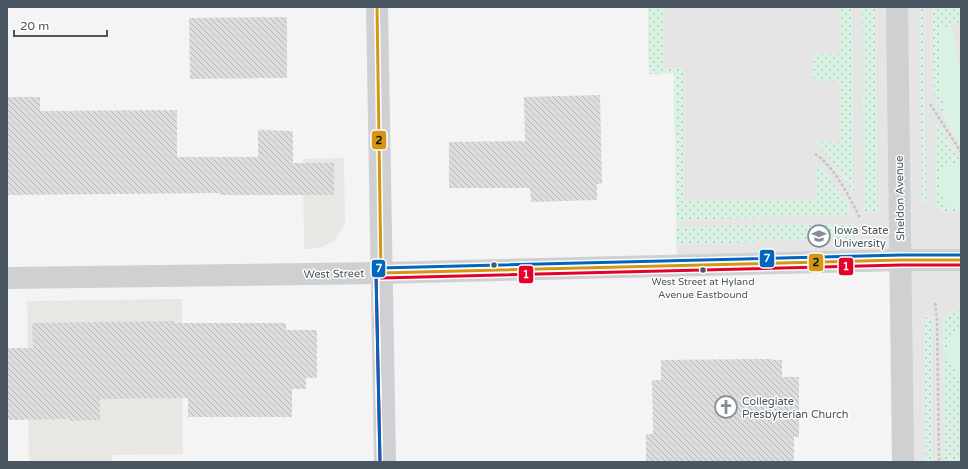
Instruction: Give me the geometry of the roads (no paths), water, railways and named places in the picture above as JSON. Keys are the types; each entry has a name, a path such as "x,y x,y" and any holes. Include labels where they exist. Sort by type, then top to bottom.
{"main road":[{"path":"377,7 385,462"}],"street":[{"name":"Sheldon Avenue","path":"897,7 903,462"},
{"name":"West Street","path":"7,278 381,273 901,260 961,260"}],"place":[{"name":"Iowa State University","path":"819,236"},
{"name":"West Street at Hyland Avenue Eastbound","path":"703,270"},
{"name":"Collegiate Presbyterian Church","path":"726,407"}]}
